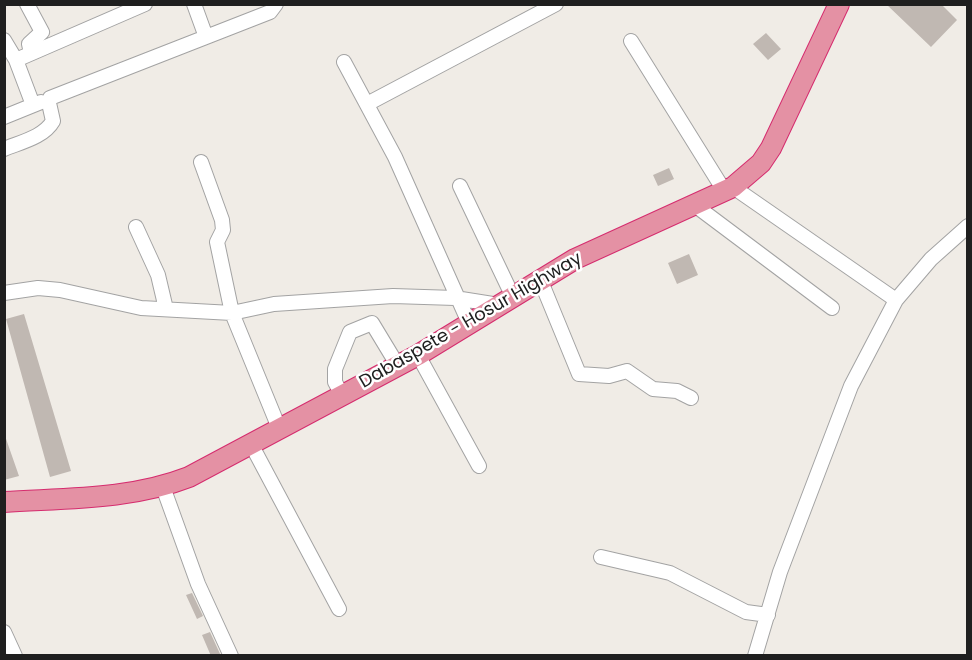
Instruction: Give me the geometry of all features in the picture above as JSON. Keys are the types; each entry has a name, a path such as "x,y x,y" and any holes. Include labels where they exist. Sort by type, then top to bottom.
{"highway":[{"name":"Dabaspete - Hosur Highway","path":"4,502 134,493 163,487 189,477 418,355 540,279 609,242 729,190 761,163 771,148 839,4"}],"street":[{"path":"27,4 42,32 28,44 31,53"},
{"path":"194,4 206,37"},
{"path":"4,117 270,12 276,4"},
{"path":"367,104 556,4"},
{"path":"16,60 144,5"},
{"path":"4,40 16,60 33,105"},
{"path":"631,41 729,190 896,300"},
{"path":"344,62 395,157 469,323"},
{"path":"4,149 50,126 53,120 50,98"},
{"path":"201,162 222,220 223,230 217,242 232,313 279,429"},
{"path":"4,293 38,288 60,290 141,309 232,313 274,304 393,296 506,301 460,186"},
{"path":"696,206 832,308"},
{"path":"755,656 780,572 851,386 896,300 931,259 968,226"},
{"path":"136,227 158,275 166,309"},
{"path":"540,279 579,374 609,376 627,372 653,389 677,391 691,398"},
{"path":"342,395 335,382 335,369 350,332 369,323 376,326 398,366"},
{"path":"418,355 479,466"},
{"path":"251,444 339,609"},
{"path":"163,487 198,584 231,656"},
{"path":"601,557 670,573 746,612 768,615"},
{"path":"4,632 15,656"}],"building":[{"path":"886,4 941,4 957,20 931,47"},
{"path":"766,33 781,49 768,60 753,44"},
{"path":"669,168 674,179 658,186 653,175"},
{"path":"689,254 698,275 677,284 668,263"},
{"path":"24,314 71,471 50,477 6,319"},
{"path":"4,433 19,476 4,480"},
{"path":"192,593 203,616 197,619 186,595"},
{"path":"210,632 221,656 211,656 202,635"}]}
